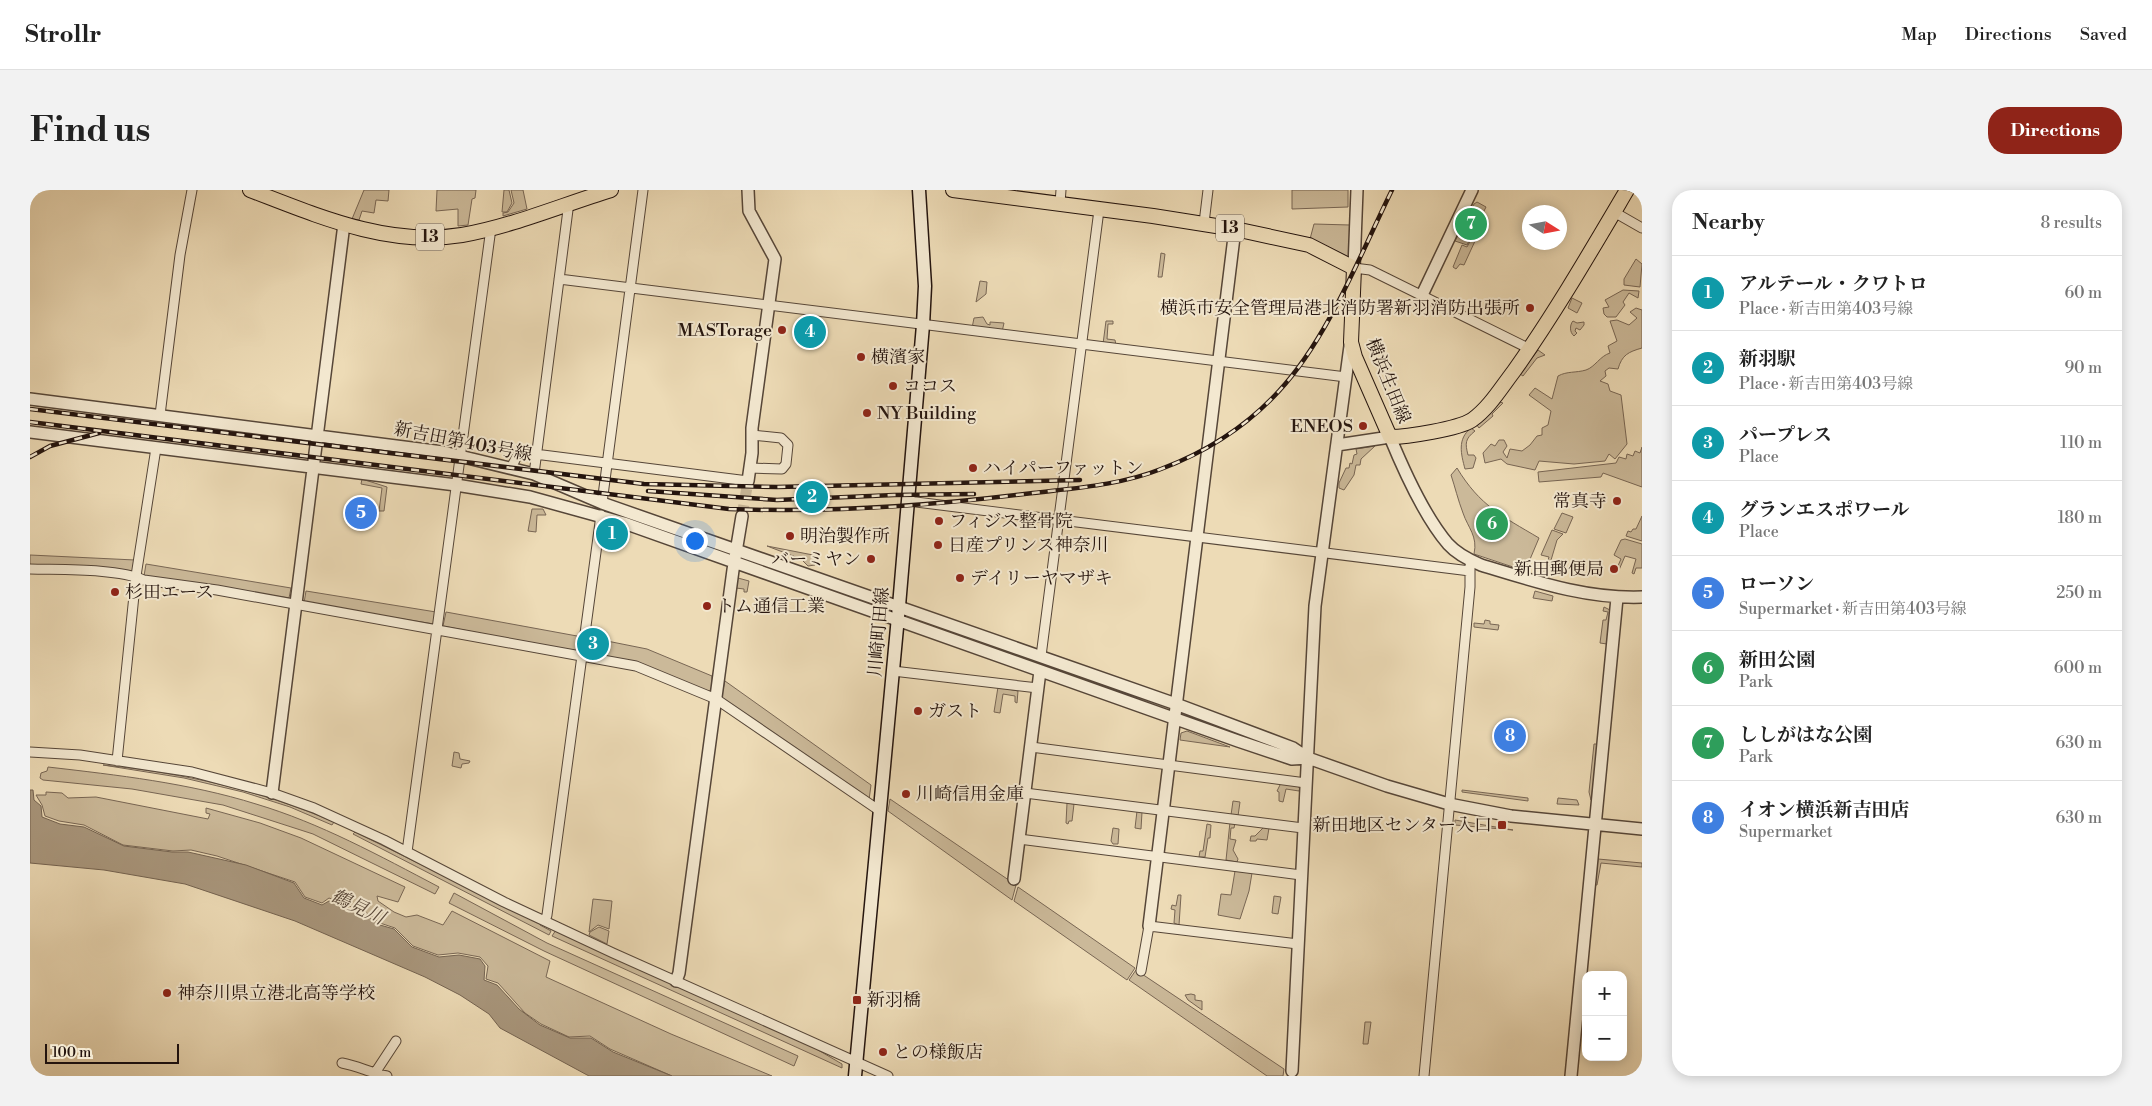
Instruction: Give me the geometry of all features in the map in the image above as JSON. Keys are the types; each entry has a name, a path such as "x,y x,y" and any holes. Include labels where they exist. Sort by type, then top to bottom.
{"main road":[{"name":"13","path":"250,190 344,224 389,235 418,237 462,235 491,228 611,190"},
{"name":"川崎町田線","path":"855,1076 898,621 923,325 925,286 919,190"},
{"name":"13","path":"953,190 1060,197 1099,210 1204,223 1235,229 1309,245 1354,268"},
{"name":"横浜生田線","path":"1354,268 1351,342 1355,356 1390,437 1400,437 1458,426 1471,420 1488,405 1530,348 1627,190"}],"street":[{"path":"160,415 180,255 192,190"},
{"path":"602,502 643,190"},
{"path":"511,468 519,452 748,481 774,259 749,211 748,190"},
{"path":"1204,223 1208,190"},
{"path":"1357,190 1354,268 1370,270 1530,348"},
{"path":"1422,295 1472,190"},
{"path":"534,474 569,202"},
{"path":"1041,656 1099,210"},
{"path":"1614,212 1642,228"},
{"path":"272,793 344,224"},
{"path":"407,852 491,228"},
{"path":"1141,971 1158,857 1235,229"},
{"path":"559,279 1346,377"},
{"path":"1292,1074 1315,606 1351,342"},
{"name":"新吉田第403号線","path":"30,399 443,452 534,474 602,502 1176,704 1293,748 1308,758"},
{"path":"30,432 456,485 530,497 600,515 734,564 1292,759 1308,758 1387,786 1449,804 1511,816 1642,829"},
{"path":"750,468 782,469 786,464 788,446 781,438 752,435"},
{"path":"1337,445 1390,437 1403,468 1442,536 1470,566 1470,587 1424,1076"},
{"path":"117,761 136,576 156,448"},
{"path":"908,501 1321,554 1470,566 1481,565 1572,591 1617,598 1642,597"},
{"path":"545,921 549,906 600,515"},
{"path":"676,982 679,973 742,516"},
{"path":"30,569 90,571 136,576 144,580 217,590 636,666 716,699 880,811"},
{"path":"1571,1076 1617,598"},
{"path":"893,671 1038,688"},
{"path":"1014,879 1040,671"},
{"path":"1030,746 1306,783"},
{"path":"30,752 66,753 192,772 272,793 340,820 545,921 804,1040 856,1060 888,1076"},
{"path":"1025,793 1303,828"},
{"path":"1019,839 1301,874"},
{"path":"1149,926 1298,944"},
{"path":"374,1075 396,1041"},
{"path":"342,1063 359,1066 374,1075 387,1076"}],"shaded area":[{"path":"364,190 389,190 388,201 376,200 374,213 362,211 359,220 352,219"},
{"path":"437,190 476,190 475,198 472,199 468,225 458,226 458,209 436,211"},
{"path":"504,190 509,190 512,203 507,212 502,212"},
{"path":"511,190 523,190 527,209 503,216 503,213 508,212 514,203"},
{"path":"1292,190 1348,190 1348,207 1292,209"},
{"path":"1477,202 1486,207 1467,245 1455,241 1474,204"},
{"path":"1314,224 1350,225 1352,250 1348,257 1310,239"},
{"path":"1478,226 1481,228 1464,265 1460,264 1456,269 1453,267 1462,245 1467,247"},
{"path":"1161,253 1165,254 1162,277 1158,277"},
{"path":"1636,259 1642,264 1640,287 1624,285 1624,279"},
{"path":"980,281 987,282 986,294 976,302"},
{"path":"1623,290 1639,291 1638,298 1629,293 1623,302 1625,305 1616,317 1607,317 1604,314 1603,308 1609,307 1605,300"},
{"path":"1572,298 1582,303 1577,313 1568,308"},
{"path":"1636,308 1642,310 1642,348 1626,355 1621,360 1618,369 1609,368 1605,371 1606,376 1600,381 1608,384 1610,391 1621,395 1627,444 1615,459 1609,454 1605,461 1574,464 1539,461 1535,470 1507,464 1501,459 1485,463 1483,453 1491,444 1495,446 1499,440 1504,440 1507,446 1503,452 1507,458 1510,449 1522,451 1537,436 1542,435 1542,428 1548,425 1551,411 1529,395 1535,388 1552,399 1558,376 1586,370 1603,356 1610,353 1608,346 1617,341 1610,321 1617,320 1629,325 1637,318 1630,312"},
{"path":"983,317 987,324 990,325 990,322 1004,323 1002,332 972,328 974,318"},
{"path":"1106,321 1113,321 1113,324 1108,324 1107,339 1115,340 1116,345 1103,344"},
{"path":"1573,321 1577,323 1584,322 1580,330 1576,328 1575,331 1577,333 1574,336 1570,328"},
{"path":"1538,350 1545,355 1537,358 1523,376 1520,374"},
{"path":"1500,402 1503,403 1492,414 1493,416 1479,428 1476,424"},
{"path":"1471,428 1475,431 1469,436 1466,447 1468,455 1474,455 1476,458 1473,468 1465,469 1461,447 1464,437"},
{"path":"1375,446 1361,459 1360,465 1356,465 1354,475 1344,490 1339,488 1339,483 1346,468 1349,468 1354,455 1357,454 1356,449"},
{"path":"1642,447 1642,487 1603,473 1601,477 1539,482 1538,472 1616,463 1619,457 1626,459 1627,454 1633,456 1635,451 1640,453"},
{"path":"1457,468 1483,501 1539,538 1528,564 1522,570 1474,554 1474,537 1461,508 1451,475"},
{"path":"362,479 387,487 384,511 379,511 382,488 361,484"},
{"path":"532,509 543,509 546,515 537,515 536,532 528,531"},
{"path":"1562,513 1573,517 1566,533 1554,529"},
{"path":"1642,516 1642,541 1626,536 1628,531 1631,532 1633,529 1636,529"},
{"path":"1552,530 1563,534 1557,540 1546,577 1534,575 1533,573 1539,574 1541,569 1545,569 1549,557 1541,555"},
{"path":"1625,539 1642,544 1642,568 1636,568 1634,574 1632,573 1636,559 1625,556 1619,570 1617,568 1621,559 1614,555 1621,540"},
{"path":"767,546 813,555 816,558 815,565 808,566 801,559"},
{"path":"30,555 135,560 132,572 30,566"},
{"path":"146,564 291,588 289,598 144,576"},
{"path":"738,578 749,581 747,592 744,592 744,589 736,588"},
{"path":"306,591 436,612 434,624 304,603"},
{"path":"1535,591 1553,596 1552,601 1533,598"},
{"path":"1604,607 1610,610 1611,614 1607,644 1600,643 1603,620 1606,620 1608,612 1603,611"},
{"path":"446,612 577,636 576,652 443,626"},
{"path":"1485,620 1490,621 1490,624 1499,625 1498,630 1474,627 1474,623 1484,624"},
{"path":"592,638 647,649 712,676 712,690 706,692 589,654"},
{"path":"725,681 871,785 869,800 721,698"},
{"path":"998,687 1018,691 1017,703 1015,702 1015,696 1003,694 1000,713 994,712"},
{"path":"1187,731 1230,747 1180,740 1181,733"},
{"path":"1594,744 1599,744 1591,800 1589,792"},
{"path":"454,752 459,753 460,759 470,761 469,763 462,764 461,768 452,766"},
{"path":"103,765 133,768 221,784 278,801 334,822 332,825 290,807 243,792 184,778"},
{"path":"48,767 179,785 256,804 326,830 439,887 435,894 313,834 223,805 132,789 43,780 40,778 41,773 47,771"},
{"path":"1281,783 1295,785 1300,788 1299,791 1286,789 1283,802 1279,801 1279,792 1277,791"},
{"path":"30,790 33,790 34,800 41,806 42,817 60,824 84,827 124,846 188,852 246,865 294,883 304,898 322,905 329,901 365,914 380,925 394,929 412,947 439,957 459,955 480,959 485,966 484,980 497,985 519,1009 540,1025 570,1038 591,1038 613,1052 672,1076 589,1076 500,1028 489,1014 460,995 425,977 295,921 185,884 104,870 30,863"},
{"path":"1462,790 1528,798 1528,801 1462,792"},
{"path":"46,792 62,793 68,798 96,797 208,819 210,814 206,813 206,808 260,823 301,838 405,887 398,902 377,896 378,901 394,912 406,917 417,915 443,925 452,911 550,961 546,977 671,1034 772,1076 672,1076 610,1049 590,1036 569,1037 541,1024 525,1013 498,983 486,979 488,966 480,957 458,953 438,955 413,946 395,928 380,923 367,913 329,898 322,903 305,897 295,882 217,856 191,850 173,851 123,845 84,825 59,821 45,816 42,805 36,795 46,795"},
{"path":"1558,798 1577,800 1579,805 1557,804"},
{"path":"890,799 1016,885 1012,900 888,811"},
{"path":"1233,801 1240,802 1238,816 1231,815"},
{"path":"1067,803 1074,804 1072,821 1069,821 1068,824 1066,823"},
{"path":"1137,811 1142,812 1141,829 1135,828"},
{"path":"1455,820 1513,830 1455,825"},
{"path":"1230,822 1235,823 1234,828 1231,828 1230,839 1236,840 1233,850 1238,859 1237,862 1226,860"},
{"path":"1207,824 1211,825 1210,838 1208,838 1205,857 1199,857 1200,851 1203,851"},
{"path":"1264,827 1269,828 1267,840 1257,839 1256,841 1250,841 1251,836 1255,836"},
{"path":"1113,828 1119,829 1118,844 1113,844 1111,841"},
{"path":"355,832 540,923 540,925 551,931 549,935 353,834"},
{"path":"1598,859 1642,863 1642,867 1601,863 1597,885 1595,885"},
{"path":"1235,871 1252,873 1249,891 1240,919 1218,915 1221,894 1231,895"},
{"path":"1018,887 1135,968 1127,980 1014,901"},
{"path":"454,893 547,943 798,1056 794,1066 544,951 449,903"},
{"path":"1178,895 1181,895 1179,925 1174,923 1175,910 1171,909 1172,905 1176,906"},
{"path":"1274,896 1281,897 1278,914 1272,913"},
{"path":"593,899 612,901 609,929 598,925 589,932"},
{"path":"599,927 609,931 607,944 589,935 590,932"},
{"path":"556,930 813,1047 842,1064 842,1068 552,936"},
{"path":"1136,970 1284,1069 1283,1076 1267,1076 1129,980"},
{"path":"1185,995 1195,995 1195,1000 1202,1001 1202,1010 1188,1000"},
{"path":"1365,1022 1371,1022 1368,1044 1363,1044"}],"tunnel":[{"path":"742,516 748,481"}],"railway":[{"path":"30,422 729,509 806,510 881,507 957,502 1098,485 1130,479 1194,455 1239,427 1279,391 1297,370 1328,321 1392,190"},
{"path":"30,409 644,484 777,487 1080,480"},
{"path":"30,457 50,446 99,433"},
{"path":"648,491 777,500 974,494"}],"place":[{"name":"ししがはな公園","path":"1471,224"},
{"name":"横浜市安全管理局港北消防署新羽消防出張所","path":"1530,308"},
{"name":"MASTorage","path":"782,330"},
{"name":"グランエスポワール","path":"810,332"},
{"name":"横濱家","path":"861,357"},
{"name":"ココス","path":"893,386"},
{"name":"NY Building","path":"867,413"},
{"name":"ENEOS","path":"1363,426"},
{"name":"ハイパーファットン","path":"973,468"},
{"name":"新羽駅","path":"812,497"},
{"name":"常真寺","path":"1617,501"},
{"name":"ローソン","path":"361,513"},
{"name":"フィジス整骨院","path":"939,521"},
{"name":"新田公園","path":"1492,524"},
{"name":"アルテール・クワトロ","path":"612,534"},
{"name":"明治製作所","path":"790,536"},
{"name":"日産プリンス神奈川","path":"938,545"},
{"name":"バーミヤン","path":"871,559"},
{"name":"新田郵便局","path":"1614,569"},
{"name":"デイリーヤマザキ","path":"960,578"},
{"name":"杉田エース","path":"115,592"},
{"name":"トム通信工業","path":"707,606"},
{"name":"パープレス","path":"593,644"},
{"name":"ガスト","path":"918,711"},
{"name":"イオン横浜新吉田店","path":"1510,736"},
{"name":"川崎信用金庫","path":"906,794"},
{"name":"新田地区センター入口","path":"1502,825"},
{"name":"神奈川県立港北高等学校","path":"167,993"},
{"name":"新羽橋","path":"857,1000"},
{"name":"との様飯店","path":"883,1052"}],"water label":[{"name":"鶴見川","path":"358,907"}]}
